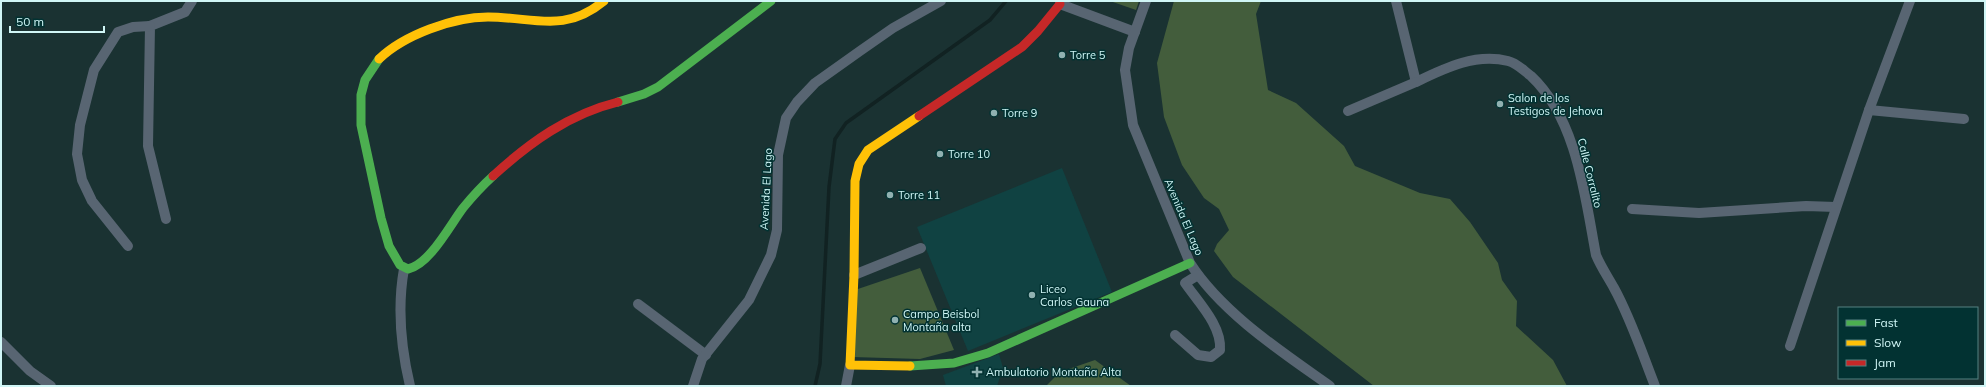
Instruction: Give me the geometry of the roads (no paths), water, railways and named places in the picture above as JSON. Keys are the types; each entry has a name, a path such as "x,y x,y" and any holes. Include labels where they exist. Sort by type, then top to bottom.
{"street":[{"path":"128,246 92,201 82,180 77,154 80,125 94,70 118,32 133,27 150,26 185,12 192,1"},
{"path":"604,1 598,8 586,15 570,21 472,18 448,24 424,32 392,47 372,67 362,90 360,113 363,139 387,241 398,265 404,269 412,269 423,261 466,203 519,153 583,112 650,92 664,83 730,30 771,1"},
{"name":"Avenida El Lago","path":"694,386 697,372 706,354 749,300 771,255 777,230 778,155 786,118 797,102 815,83 893,28 941,1"},
{"name":"Avenida El Lago","path":"1146,1 1129,48 1125,70 1132,125 1190,263 1198,275 1221,300 1270,344 1330,386"},
{"path":"1396,1 1416,82"},
{"path":"1790,346 1869,110 1910,1"},
{"path":"846,386 850,364 854,275 855,181 859,164 868,150 1022,47 1038,32 1061,3 1135,32"},
{"path":"150,26 148,146 166,219"},
{"name":"Calle Corralito","path":"1348,111 1462,62 1496,60 1510,61 1522,69 1541,86 1557,112 1572,145 1586,201 1596,256 1601,268 1614,288 1636,335 1655,386"},
{"path":"1869,110 1886,110 1964,119"},
{"path":"1632,209 1699,213 1806,206 1836,207"},
{"path":"854,275 921,248"},
{"path":"850,364 917,366 954,363 968,359 988,353 1190,263"},
{"path":"404,269 400,290 402,331 404,360 410,386"},
{"path":"1175,335 1198,355 1211,357 1220,350 1221,341 1215,326 1186,283 1198,275"},
{"path":"638,304 706,354"},
{"path":"1,342 30,371 51,386"}],"waterway":[{"path":"815,386 820,364 829,187 835,139 846,123 990,20 1006,1"}],"place":[{"name":"Torre 5","path":"1062,55"},
{"name":"Salon de los Testigos de Jehova","path":"1500,104"},
{"name":"Torre 9","path":"994,113"},
{"name":"Torre 10","path":"940,154"},
{"name":"Torre 11","path":"890,195"},
{"name":"Liceo Carlos Gauna","path":"1032,295"},
{"name":"Campo Beisbol Montaña alta","path":"895,320"},
{"name":"Ambulatorio Montaña Alta","path":"977,372"}]}
